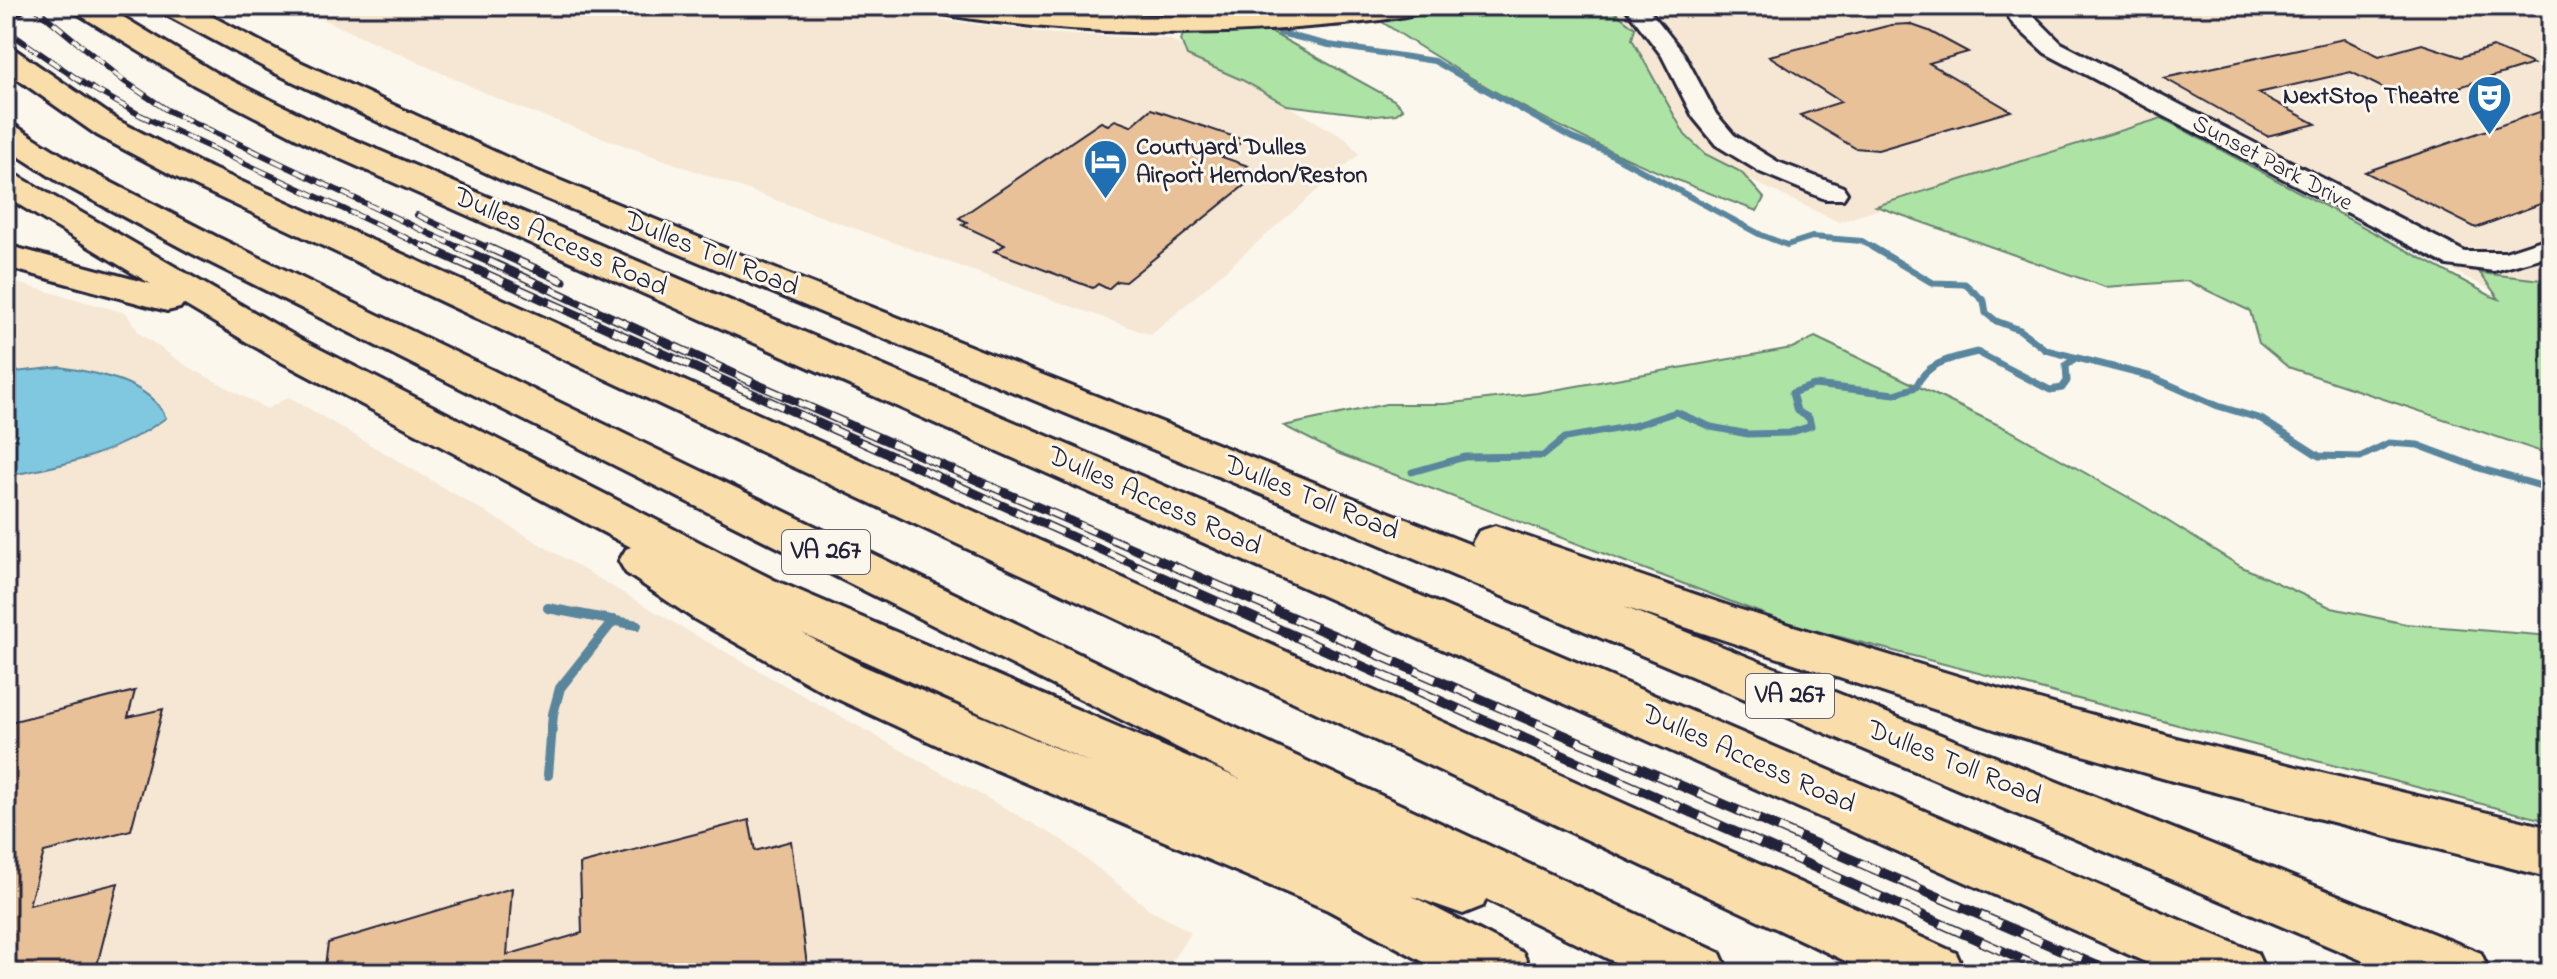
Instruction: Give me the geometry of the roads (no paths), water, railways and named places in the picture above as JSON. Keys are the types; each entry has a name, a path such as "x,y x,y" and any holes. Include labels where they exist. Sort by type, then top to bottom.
{"main road":[{"name":"Dulles Access Road","path":"85,6 205,79 326,140 2236,973"},
{"name":"Dulles Toll Road","path":"171,6 351,101 487,163 1121,420 2460,973"},
{"path":"946,6 1081,11 1195,11 1298,6"},
{"path":"1081,11 1161,25 1260,23 1414,6"},
{"path":"6,57 108,128 188,170 1935,973"},
{"name":"VA 267","path":"6,134 113,198 216,251 1126,701 1677,962"},
{"path":"6,183 288,349 800,613 1334,845 1677,962"},
{"path":"6,228 69,272"},
{"path":"6,256 165,299 288,349"},
{"path":"1121,420 1308,470 1608,585 1988,707 2190,764 2551,853"},
{"path":"511,465 615,543 711,606 833,674 957,731 1348,892 1502,973"}],"street":[{"path":"1635,6 1673,54 1705,117 1725,140 1769,167 1834,193"},
{"name":"Sunset Park Drive","path":"2013,6 2021,19 2053,48 2067,56 2457,259 2485,265 2500,264 2551,245"}],"water":[{"path":"61,367 106,376 135,387 158,405 166,418 109,450 49,468 6,476 6,373"}],"waterway":[{"path":"1280,33 1329,45 1434,61 1572,138 1607,152 1761,235 1787,245 1812,237 1862,241 1875,249"},
{"path":"1872,247 1933,283 1965,284 1984,301 1986,313 1996,321 2020,330 2046,350 2152,377 2218,406 2261,419 2319,456 2360,457 2389,443 2418,445 2482,469 2551,489"},
{"path":"1412,472 1465,457 1543,456 1565,438 1633,426 1676,412 1711,427 1748,434 1789,433 1811,426 1809,418 1797,411 1792,393 1814,385 1895,394 1916,387 1926,372 1941,362 1977,352 2050,390 2062,388 2067,381 2066,365 2074,359"},
{"path":"548,608 614,621"},
{"path":"548,775 553,714 560,688 614,621"},
{"path":"614,621 637,625"}],"railway":[{"path":"33,6 124,81 167,110 462,249"},
{"path":"6,30 83,83 140,115 430,249"},
{"path":"417,215 491,249"},
{"path":"426,247 1142,568"},
{"path":"458,247 761,386 1178,568"},
{"path":"487,247 563,281"},
{"path":"1137,566 2052,973"},
{"path":"1173,566 2114,973"}],"place":[{"name":"NextStop Theatre","path":"2490,136"},
{"name":"Courtyard Dulles Airport Herndon/Reston","path":"1105,201"}]}
